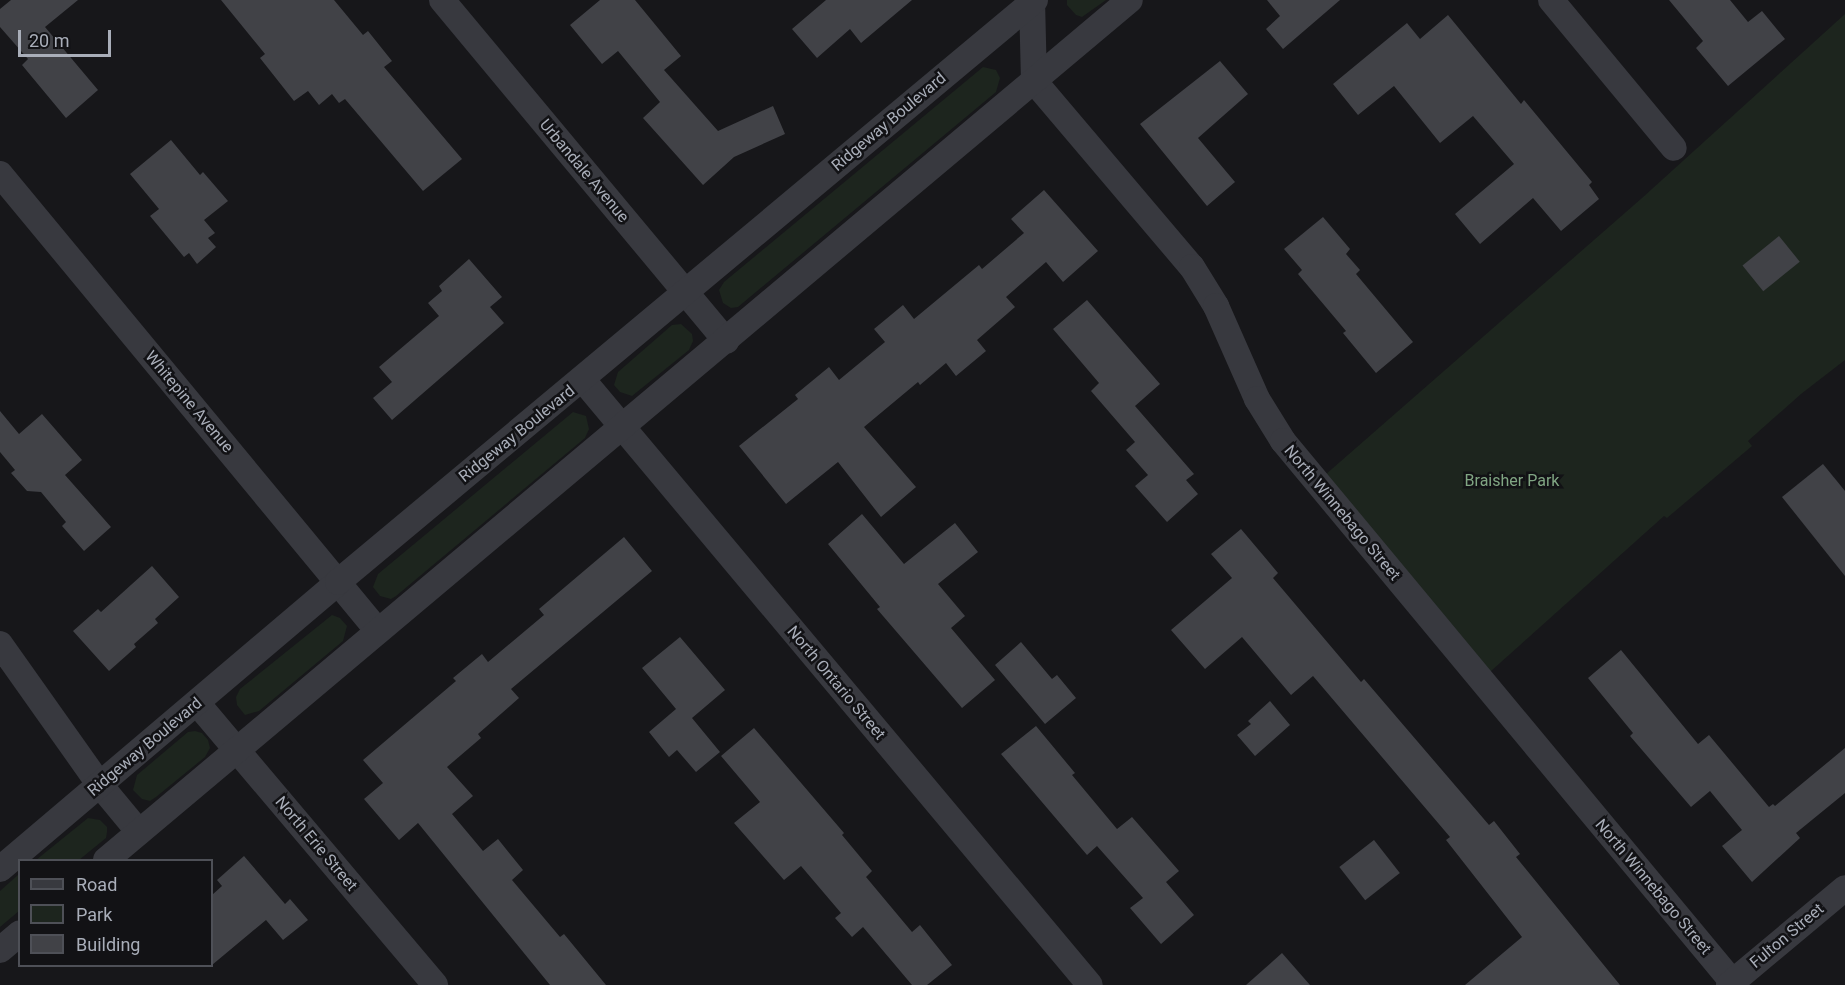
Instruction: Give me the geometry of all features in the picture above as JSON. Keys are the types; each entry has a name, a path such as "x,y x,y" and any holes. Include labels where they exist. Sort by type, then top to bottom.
{"street":[{"name":"Urbandale Avenue","path":"442,0 726,341"},
{"name":"Ridgeway Boulevard","path":"0,869 338,582 583,380 1033,0"},
{"path":"1033,0 1034,81"},
{"path":"108,859 1130,0"},
{"path":"1551,0 1674,148"},
{"name":"North Winnebago Street","path":"1034,81 1192,267 1216,306 1257,399 1282,441 1732,984"},
{"name":"Whitepine Avenue","path":"0,174 378,631"},
{"name":"North Ontario Street","path":"583,380 1090,985"},
{"path":"0,644 100,785 139,832"},
{"name":"North Erie Street","path":"197,703 435,985"},
{"name":"Fulton Street","path":"1732,984 1845,888"},
{"path":"0,950 18,935"}],"green space":[{"path":"1067,0 1106,0 1082,17 1076,15 1067,5"},
{"name":"Braisher Park","path":"1845,14 1845,360 1801,394 1748,441 1752,446 1667,518 1664,516 1481,680 1317,482 1642,198"},
{"path":"983,67 996,70 1000,78 996,92 738,307 731,308 723,303 719,290 724,282"},
{"path":"681,324 692,334 693,341 689,350 632,396 620,392 614,385 618,372 672,325"},
{"path":"573,412 586,416 589,429 585,438 396,596 391,599 380,596 373,587 378,574"},
{"path":"332,615 340,618 347,626 343,641 259,711 245,715 237,705 236,697 240,689"},
{"path":"188,732 202,733 208,740 210,748 205,757 150,801 142,799 133,790 137,775"},
{"path":"88,818 100,820 107,827 106,838 80,859 37,859"},
{"path":"18,875 18,912 0,927 0,891"}],"building":[{"path":"11,0 78,0 45,27 98,90 66,118 22,65 28,59 0,27 0,9"},
{"path":"221,0 334,0 363,35 368,31 392,61 384,67 462,159 423,191 345,99 339,103 332,94 319,105 308,91 294,101 260,58 265,54"},
{"path":"600,0 635,0 681,56 664,70 718,131 773,106 785,134 734,157 703,185 643,118 660,102 618,51 602,64 570,25"},
{"path":"826,0 912,0 861,43 850,29 817,58 792,29"},
{"path":"1267,0 1340,0 1283,49 1266,29 1280,16"},
{"path":"1669,0 1730,0 1748,22 1762,11 1785,39 1728,86 1696,48 1703,41"},
{"path":"1448,15 1521,104 1524,100 1592,182 1589,185 1599,199 1561,231 1533,198 1480,244 1455,214 1514,164 1473,116 1440,143 1394,86 1358,115 1333,84 1407,23 1420,39"},
{"path":"1220,61 1248,94 1198,138 1235,182 1207,206 1140,124"},
{"path":"171,140 200,175 203,172 228,201 204,220 215,233 208,238 216,247 197,264 189,253 184,257 150,216 159,209 130,174"},
{"path":"1044,190 1098,251 1063,282 1046,262 1006,297 1015,307 977,340 986,351 956,376 946,363 920,385 918,382 864,427 916,487 881,517 838,462 786,504 739,446 798,399 795,395 829,367 839,380 885,342 874,329 903,305 914,319 979,265 982,269 1024,233 1011,219"},
{"path":"1323,217 1350,249 1346,254 1360,270 1356,274 1413,342 1376,373 1343,333 1346,331 1298,274 1302,270 1284,249"},
{"path":"1779,236 1800,262 1763,291 1742,266"},
{"path":"469,259 502,297 490,307 504,323 392,420 373,398 392,382 379,367 439,316 428,303 442,291 439,286"},
{"path":"1087,300 1160,384 1135,406 1194,474 1186,480 1198,494 1167,522 1135,486 1148,475 1126,450 1135,442 1091,391 1099,383 1053,329"},
{"path":"0,411 19,434 42,414 82,460 65,475 111,527 84,551 62,526 66,522 41,492 27,491 11,473 15,470 0,452"},
{"path":"1823,464 1845,491 1845,576 1782,497"},
{"path":"862,514 904,564 955,523 978,552 938,584 965,616 951,628 995,680 962,708 877,609 880,607 828,544"},
{"path":"1241,529 1278,573 1273,578 1361,682 1364,679 1489,825 1494,821 1520,854 1516,857 1620,985 1465,985 1522,937 1446,840 1450,837 1313,676 1291,695 1242,637 1205,669 1171,630 1232,578 1211,554"},
{"path":"624,537 652,571 511,689 519,698 478,734 481,738 447,767 473,796 452,814 483,851 498,839 523,870 512,880 560,937 564,934 606,985 550,985 418,823 399,840 364,799 383,783 363,760 456,681 453,678 482,654 488,662 544,615 539,609"},
{"path":"152,566 179,597 155,619 158,623 134,644 136,647 109,671 73,631 98,609 101,612"},
{"path":"680,637 725,690 692,718 720,752 696,772 677,750 669,757 649,732 676,709 642,668"},
{"path":"1021,642 1052,679 1057,675 1076,698 1045,724 995,665"},
{"path":"1621,650 1698,744 1709,735 1769,807 1773,804 1775,806 1845,748 1845,793 1796,833 1800,838 1752,882 1722,846 1742,830 1710,791 1691,807 1630,736 1633,733 1588,678"},
{"path":"1270,701 1290,725 1255,756 1237,735 1251,724 1248,721"},
{"path":"1036,726 1075,773 1072,775 1117,829 1132,817 1179,871 1166,882 1194,915 1161,944 1130,908 1143,898 1097,846 1087,855 1001,754"},
{"path":"754,728 844,833 842,835 872,871 866,877 912,932 920,925 952,965 927,985 912,985 863,927 852,937 835,918 841,913 801,866 784,880 734,823 760,802 721,756"},
{"path":"1374,840 1400,873 1365,900 1339,867"},
{"path":"244,856 285,904 290,899 308,920 283,940 266,920 213,964 213,894 222,886 217,880"},
{"path":"1282,953 1310,985 1246,985"}]}
